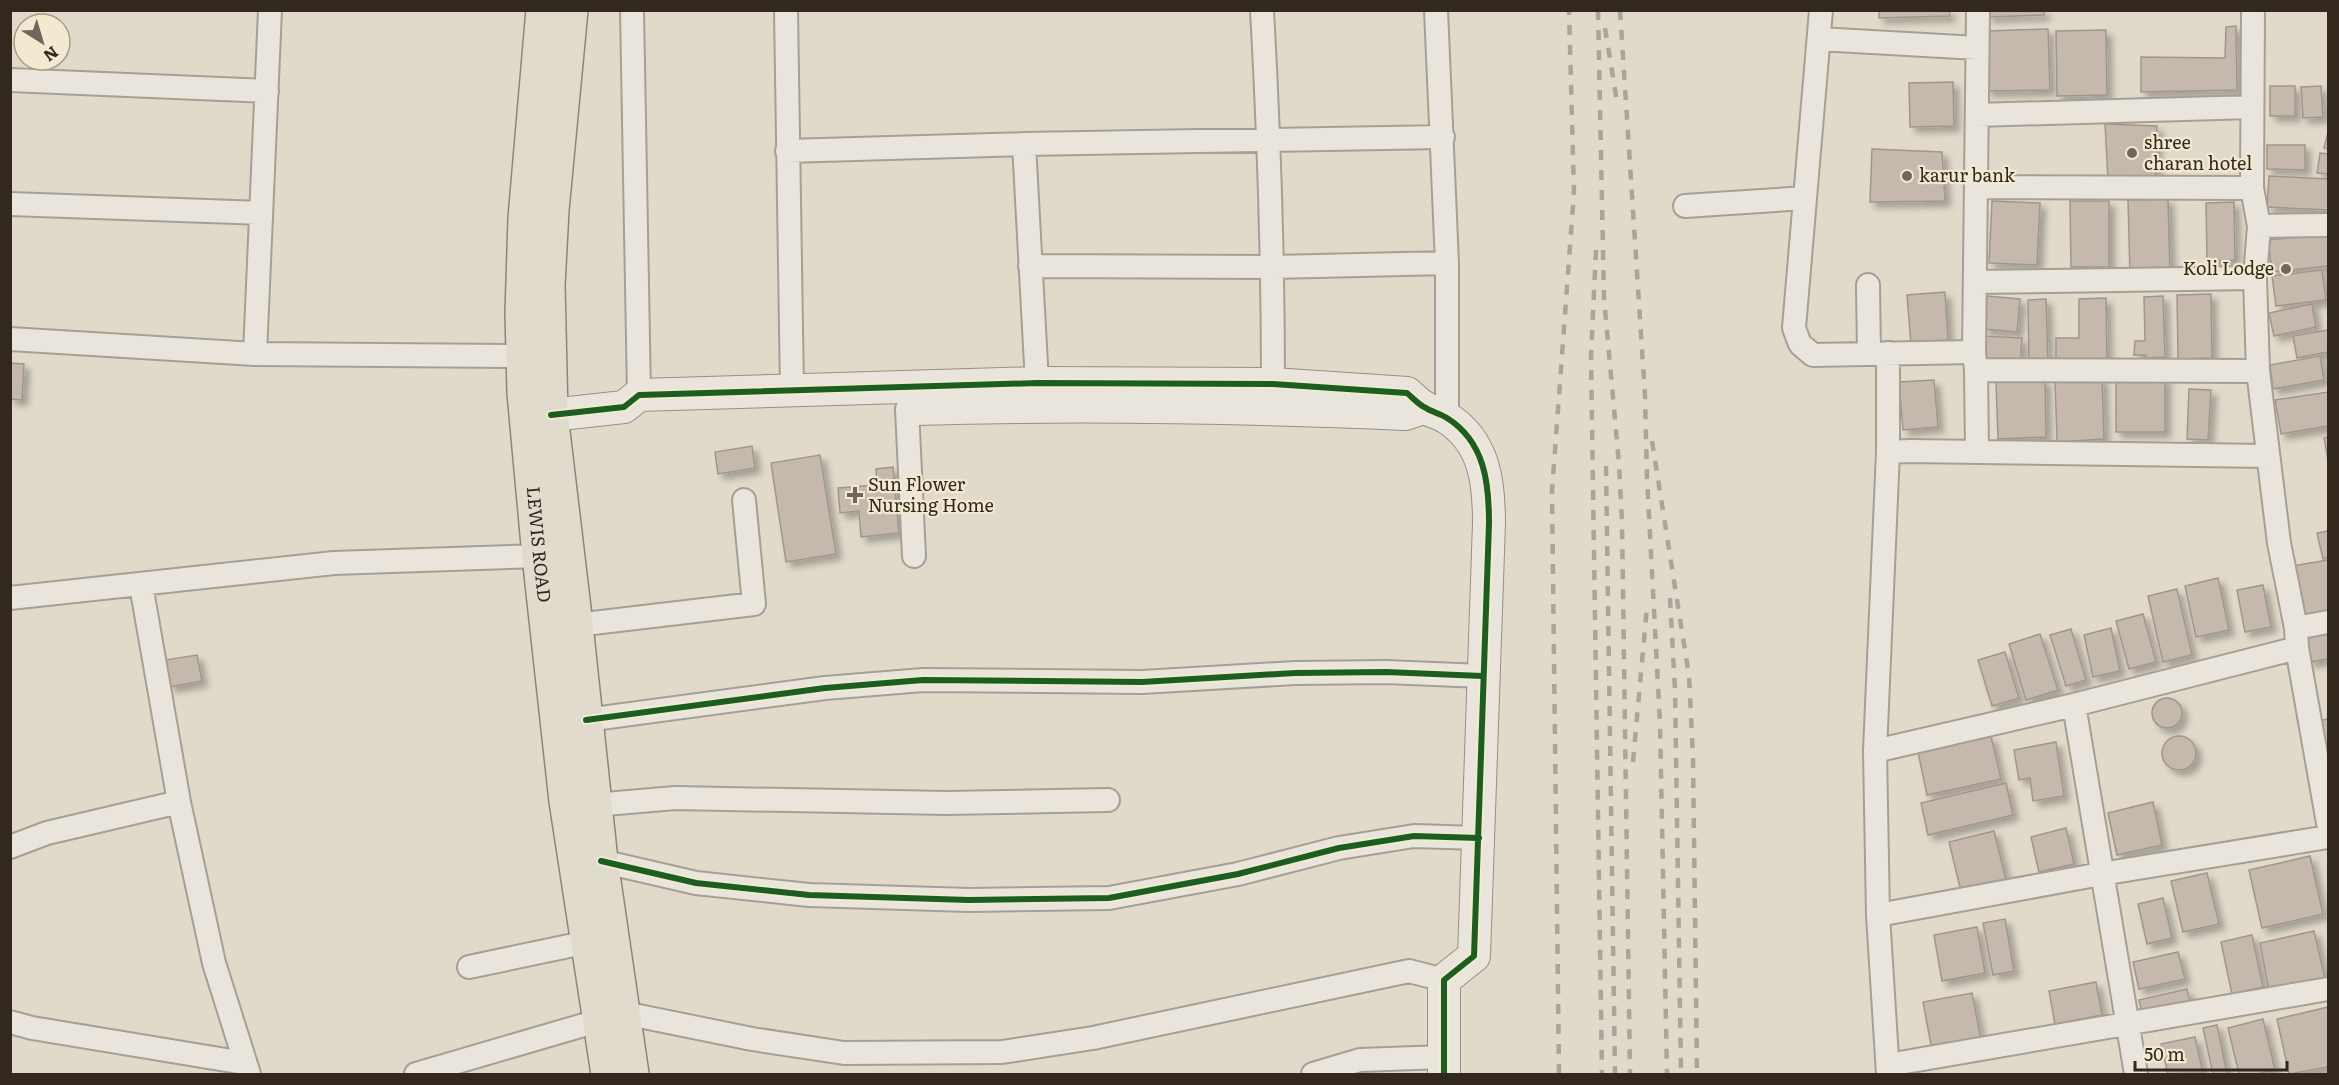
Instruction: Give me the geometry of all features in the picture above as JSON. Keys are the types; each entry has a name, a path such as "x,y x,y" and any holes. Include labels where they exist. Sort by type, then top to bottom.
{"main road":[{"name":"LEWIS ROAD","path":"543,10 525,218 522,356 539,556 566,801 588,942 632,1074"},
{"name":"LEWIS ROAD","path":"571,10 553,199 548,285 551,415 601,861 612,1017 608,1074"}],"street":[{"path":"255,354 270,10"},
{"path":"632,10 631,401 640,417 1040,405 1436,413"},
{"path":"786,10 792,392"},
{"path":"1262,10 1270,141 1273,384"},
{"path":"1436,10 1447,263 1436,413"},
{"path":"1821,10 1794,328 1800,344 1813,355 1879,354 1975,361 2258,371"},
{"path":"1977,452 1975,361 1978,10"},
{"path":"2253,10 2252,188 2259,226 2256,278 2258,371 2279,543 2328,823"},
{"path":"1819,39 1977,48"},
{"path":"10,80 267,90"},
{"path":"1977,115 2252,107"},
{"path":"787,151 1024,144 1443,137"},
{"path":"1024,144 1038,383"},
{"path":"1976,187 2252,188"},
{"path":"1685,206 1805,198"},
{"path":"10,204 261,213"},
{"path":"2259,226 2328,225"},
{"path":"1030,266 1273,267 1447,263"},
{"path":"1976,282 2256,278"},
{"path":"1868,285 1879,354 1888,452 1875,751 1878,915 1888,1070 2127,1023 2328,989"},
{"path":"10,339 255,354 522,356"},
{"path":"551,415 631,401 792,392 1038,383 1273,384 1407,393 1463,432 1484,466 1489,487 1474,956 1444,980"},
{"path":"907,410 914,556"},
{"path":"1888,452 2268,456"},
{"path":"576,625 754,604 744,500"},
{"path":"10,598 334,563 539,556"},
{"path":"10,1022 246,1069 214,963 179,802 141,585"},
{"path":"1875,751 2074,705 2296,638 2328,622"},
{"path":"586,720 825,688 923,680 1142,682 1295,673 1364,672 1482,676"},
{"path":"2074,705 2136,1074"},
{"path":"594,805 675,798 946,803 1108,800"},
{"path":"10,847 47,833 179,802"},
{"path":"601,861 696,883 810,895 969,900 1109,898 1238,874 1350,846 1414,836 1479,838"},
{"path":"1878,915 2101,874 2328,837"},
{"path":"469,967 588,942"},
{"path":"416,1074 612,1017 844,1053 1002,1052 1093,1038 1409,971 1444,980"},
{"path":"1313,1074 1360,1060 1444,1066 1444,980"}],"building":[{"path":"1879,10 1949,10 1950,16 1879,18"},
{"path":"1987,10 2044,10 2044,15 1987,17"},
{"path":"2236,26 2237,90 2141,92 2141,57 2225,58 2226,27"},
{"path":"2048,29 2050,90 1986,91 1985,31"},
{"path":"2106,30 2107,95 2057,96 2056,31"},
{"path":"1953,82 1954,126 1910,127 1909,83"},
{"path":"2270,86 2295,86 2295,116 2270,116"},
{"path":"2321,86 2323,117 2303,118 2301,87"},
{"name":"shree charan hotel","path":"2105,124 2157,126 2155,183 2108,179"},
{"path":"2328,132 2328,149 2324,148"},
{"path":"2267,145 2305,145 2305,170 2267,169"},
{"name":"karur bank","path":"1872,149 1942,152 1945,201 1870,202"},
{"path":"2320,153 2328,154 2328,174 2317,173"},
{"path":"2269,176 2328,179 2328,210 2267,207"},
{"path":"2168,199 2170,274 2130,274 2128,200"},
{"path":"1992,201 2040,203 2037,265 1989,263"},
{"path":"2070,201 2109,201 2109,267 2071,267"},
{"path":"2234,202 2235,260 2207,261 2206,203"},
{"path":"2328,234 2328,266 2272,272 2268,240"},
{"path":"2322,270 2326,300 2276,306 2272,276"},
{"path":"1945,292 1948,340 1911,344 1907,295"},
{"path":"2211,294 2212,358 2178,359 2177,295"},
{"path":"1987,296 2020,299 2017,332 1983,329"},
{"path":"2163,296 2165,357 2146,358 2146,355 2134,355 2135,341 2145,341 2144,297"},
{"path":"2106,298 2107,364 2056,365 2056,338 2079,338 2079,299"},
{"path":"2046,299 2048,367 2029,367 2028,300"},
{"path":"2312,304 2316,327 2274,336 2269,313"},
{"path":"2328,330 2328,352 2297,358 2293,336"},
{"path":"1984,336 2022,338 2020,364 1982,361"},
{"path":"2320,356 2324,380 2273,389 2270,365"},
{"path":"10,363 24,364 22,400 10,399"},
{"path":"2102,377 2104,439 2057,442 2055,379"},
{"path":"2116,377 2165,377 2165,432 2116,432"},
{"path":"2045,379 2046,437 1998,439 1996,381"},
{"path":"1934,380 1938,427 1903,430 1899,382"},
{"path":"2189,389 2211,390 2208,440 2187,439"},
{"path":"2328,392 2328,426 2281,434 2275,400"},
{"path":"2328,437 2328,460 2324,438"},
{"path":"752,446 755,468 718,474 715,452"},
{"path":"820,455 836,554 786,562 771,463"},
{"path":"893,467 899,533 861,537 859,511 840,513 838,488 877,485 876,469"},
{"path":"2328,531 2328,557 2323,559 2317,533"},
{"path":"2328,560 2328,613 2300,617 2292,566"},
{"path":"2218,578 2229,630 2196,637 2185,586"},
{"path":"2263,585 2271,627 2245,632 2237,590"},
{"path":"2177,589 2192,655 2163,662 2148,596"},
{"path":"2143,614 2156,662 2129,669 2116,621"},
{"path":"2111,628 2120,671 2093,677 2084,635"},
{"path":"2328,628 2328,659 2309,662 2305,631"},
{"path":"2071,629 2086,680 2066,686 2050,635"},
{"path":"2040,634 2058,690 2026,700 2009,644"},
{"path":"2005,652 2019,698 1992,706 1978,660"},
{"path":"197,655 202,681 170,687 165,660"},
{"path":"2167,698 2178,702 2182,713 2178,724 2167,728 2156,724 2152,713 2156,702"},
{"path":"2328,719 2328,751 2322,752 2317,721"},
{"path":"1991,736 2001,779 1927,795 1918,752"},
{"path":"2179,736 2191,741 2196,753 2191,765 2179,770 2167,765 2162,753 2167,741"},
{"path":"2056,742 2064,796 2033,801 2030,778 2019,780 2014,750"},
{"path":"2006,783 2013,815 1928,835 1921,803"},
{"path":"2153,802 2162,845 2117,855 2108,813"},
{"path":"2066,828 2074,864 2039,872 2031,837"},
{"path":"1994,831 2006,880 1961,891 1949,842"},
{"path":"2310,856 2323,914 2262,928 2249,870"},
{"path":"2207,873 2219,924 2183,932 2171,881"},
{"path":"2163,898 2172,938 2147,944 2138,904"},
{"path":"2005,919 2014,971 1993,975 1983,923"},
{"path":"1977,927 1985,973 1942,981 1934,935"},
{"path":"2314,931 2325,979 2269,991 2260,943"},
{"path":"2252,935 2263,987 2232,994 2221,942"},
{"path":"2178,952 2185,979 2139,989 2133,962"},
{"path":"2096,982 2102,1015 2055,1024 2049,991"},
{"path":"2187,989 2190,1002 2142,1013 2139,1000"},
{"path":"1972,993 1981,1040 1932,1050 1923,1002"},
{"path":"2328,1007 2328,1067 2289,1074 2277,1019"},
{"path":"2263,1019 2275,1070 2257,1074 2239,1074 2228,1028"},
{"path":"2217,1025 2227,1074 2213,1074 2203,1028"},
{"path":"2195,1037 2203,1073 2168,1074 2161,1044"}],"railway":[{"path":"1559,1074 1552,491 1574,192 1569,10"},
{"path":"1598,10 1604,298 1622,522 1630,1074"},
{"path":"1620,10 1645,396 1660,723 1667,1074"},
{"path":"1605,28 1617,102"},
{"path":"1596,250 1591,356 1602,1074"},
{"path":"1652,441 1689,676 1693,758 1697,1074"},
{"path":"1606,466 1615,1074"},
{"path":"1670,598 1675,690 1681,1074"},
{"path":"1633,762 1647,606"}],"cycle path":[{"path":"551,415 624,407 639,395 1037,383 1273,384 1407,393 1423,407 1447,418 1460,428 1477,451 1486,479 1489,523 1474,956 1444,980 1444,1074"},
{"path":"586,720 825,688 923,680 1142,682 1295,673 1386,672 1482,676"},
{"path":"601,861 696,883 809,895 969,900 1109,898 1238,874 1339,848 1414,836 1479,838"}],"place":[{"name":"shree charan hotel","path":"2132,153"},
{"name":"karur bank","path":"1907,176"},
{"name":"Koli Lodge","path":"2286,269"},
{"name":"Sun Flower Nursing Home","path":"855,495"}]}
